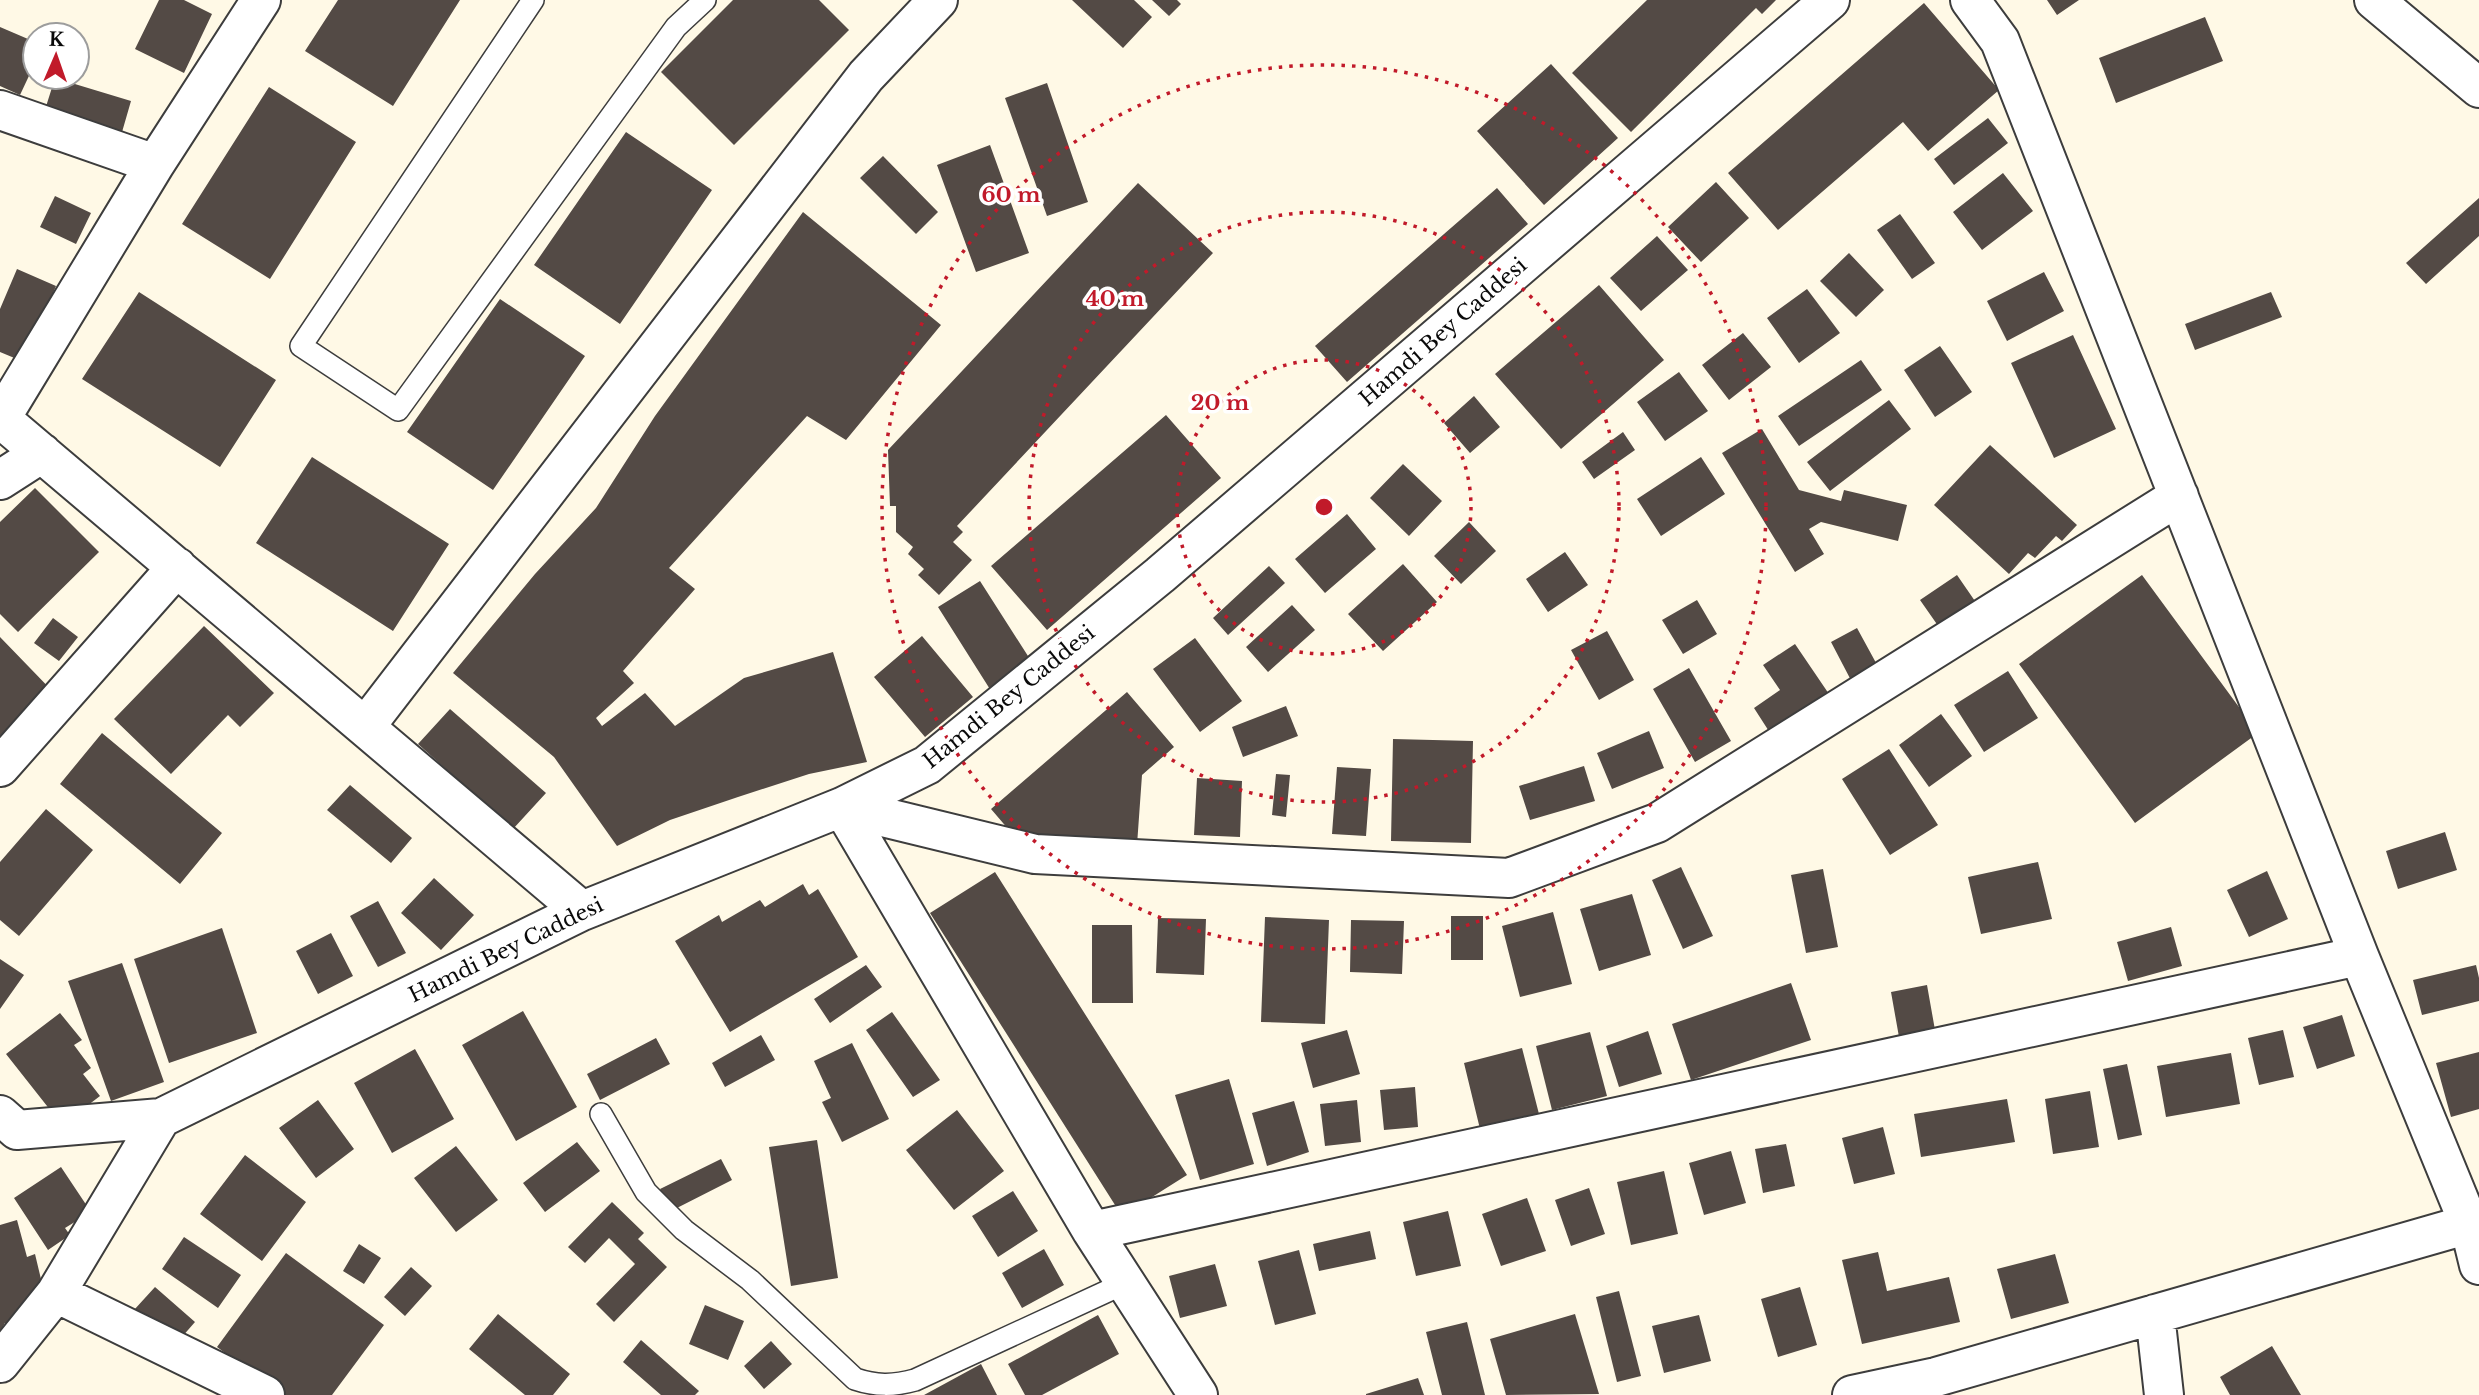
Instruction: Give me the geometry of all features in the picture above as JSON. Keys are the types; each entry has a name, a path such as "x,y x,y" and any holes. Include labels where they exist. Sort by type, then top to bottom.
{"street":[{"path":"261,0 155,164 0,418 582,912"},
{"path":"365,727 866,76 939,0"},
{"name":"Hamdi Bey Caddesi","path":"160,1118 582,912 842,807 927,765 1150,584 1830,0"},
{"path":"1970,0 2000,41 2359,956 2474,1223 2479,1265"},
{"path":"2374,0 2479,88"},
{"path":"0,110 155,164"},
{"path":"0,480 42,453"},
{"path":"842,807 1035,854 1509,878 1657,823 2179,496"},
{"path":"0,767 177,567"},
{"path":"842,807 1092,1231 1198,1395"},
{"path":"1092,1231 2359,956"},
{"path":"6,1128 160,1118"},
{"path":"0,1363 56,1293 160,1118"},
{"path":"1852,1395 1937,1386 2155,1314 2474,1223"},
{"path":"56,1293 265,1395"},
{"path":"2155,1314 2164,1395"}],"lane":[{"path":"533,0 301,346 398,410 676,27 705,0"},
{"path":"601,1114 646,1192 655,1202 684,1230 750,1280 855,1379 868,1383 899,1384 915,1380 1125,1283"}],"building":[{"path":"159,0 184,0 212,14 184,73 135,49"},
{"path":"338,0 460,0 393,106 305,51"},
{"path":"733,0 819,0 849,30 734,145 661,72"},
{"path":"1072,0 1134,0 1152,17 1123,48"},
{"path":"1152,0 1177,0 1181,4 1169,16"},
{"path":"1647,0 1776,0 1762,14 1756,8 1631,132 1572,73"},
{"path":"2047,0 2079,0 2057,15"},
{"path":"1924,3 1999,90 1928,151 1903,122 1778,230 1728,173"},
{"path":"2205,17 2223,61 2116,103 2099,58"},
{"path":"0,27 21,36 22,91 20,95 0,86"},
{"path":"1551,64 1618,138 1544,205 1477,131"},
{"path":"1047,83 1088,202 1047,216 1005,98"},
{"path":"269,87 356,142 270,279 182,224"},
{"path":"91,89 131,101 120,139 43,116 51,91 91,91"},
{"path":"1988,118 2008,143 1954,185 1934,159"},
{"path":"626,132 712,190 620,324 534,265"},
{"path":"990,145 1029,253 976,272 937,165"},
{"path":"883,156 938,212 916,234 860,178"},
{"path":"2003,173 2033,211 1982,250 1953,212"},
{"path":"1716,182 1749,218 1701,262 1668,227"},
{"path":"1138,183 1213,253 957,526 963,532 953,542 972,560 939,595 918,575 924,569 908,554 913,547 896,532 896,506 890,506 888,450"},
{"path":"1497,188 1528,224 1347,382 1315,346"},
{"path":"55,196 91,213 76,244 40,227"},
{"path":"2479,198 2479,236 2426,284 2406,263"},
{"path":"803,212 941,325 846,440 807,416 669,568 695,589 623,671 634,683 596,718 602,726 645,693 675,726 744,678 833,652 867,762 809,774 738,797 670,820 617,846 554,757 453,673 535,574 596,508 655,416"},
{"path":"1900,214 1935,263 1912,279 1877,230"},
{"path":"1657,236 1688,270 1641,311 1610,278"},
{"path":"1849,253 1884,290 1856,317 1820,281"},
{"path":"17,269 56,286 24,362 0,352 0,309"},
{"path":"2044,272 2064,311 2007,341 1987,301"},
{"path":"1599,285 1664,360 1561,449 1495,374"},
{"path":"1807,289 1840,333 1799,363 1767,318"},
{"path":"139,292 276,380 220,467 82,379"},
{"path":"2271,292 2282,317 2195,350 2185,324"},
{"path":"500,299 585,356 493,490 407,432"},
{"path":"1743,333 1771,367 1729,400 1702,365"},
{"path":"2073,335 2116,429 2054,458 2011,363"},
{"path":"1940,346 1972,392 1935,417 1904,370"},
{"path":"1861,360 1882,390 1799,446 1778,416"},
{"path":"1679,372 1708,411 1665,441 1637,402"},
{"path":"1474,396 1500,427 1470,453 1444,423"},
{"path":"1889,400 1911,429 1830,491 1807,462"},
{"path":"1166,415 1221,478 1047,630 991,566"},
{"path":"1762,429 1799,490 1841,501 1844,490 1907,505 1898,541 1821,522 1809,529 1824,554 1795,572 1722,453"},
{"path":"1623,432 1635,450 1594,479 1582,462"},
{"path":"1990,445 2077,525 2062,541 2056,536 2035,558 2028,553 2009,574 1934,505"},
{"path":"312,457 449,544 393,631 256,543"},
{"path":"1701,457 1725,494 1661,536 1637,499"},
{"path":"1403,464 1442,501 1409,536 1370,498"},
{"path":"35,488 99,552 18,632 0,614 0,522"},
{"path":"1347,514 1376,549 1325,593 1295,559"},
{"path":"1469,522 1496,551 1461,584 1434,556"},
{"path":"1565,552 1588,585 1548,612 1526,579"},
{"path":"1403,564 1437,602 1383,651 1348,614"},
{"path":"1269,566 1285,583 1228,635 1213,618"},
{"path":"1957,575 1977,604 1941,630 1920,600"},
{"path":"2142,575 2258,733 2135,823 2019,664"},
{"path":"980,581 1035,667 993,694 938,607"},
{"path":"1697,600 1717,634 1683,654 1662,620"},
{"path":"1292,605 1315,630 1268,672 1246,647"},
{"path":"53,618 78,637 59,661 34,643"},
{"path":"204,626 274,693 240,727 228,715 171,774 114,719"},
{"path":"1857,628 1881,672 1854,686 1831,642"},
{"path":"1607,631 1634,680 1599,700 1571,650"},
{"path":"922,636 973,697 925,737 874,677"},
{"path":"0,637 59,698 0,753"},
{"path":"1195,638 1242,701 1200,732 1153,669"},
{"path":"1795,644 1831,697 1772,736 1754,708 1780,690 1763,665"},
{"path":"1689,668 1731,741 1695,762 1653,689"},
{"path":"2008,671 2038,718 1984,752 1954,705"},
{"path":"1127,692 1174,747 1142,775 1137,845 1015,837 991,809"},
{"path":"1286,706 1298,736 1243,757 1232,727"},
{"path":"450,709 546,793 513,829 418,744"},
{"path":"1941,714 1972,756 1929,787 1899,745"},
{"path":"1649,731 1664,768 1612,789 1597,753"},
{"path":"102,733 222,833 180,884 60,784"},
{"path":"1393,739 1473,741 1471,843 1391,841"},
{"path":"1889,749 1938,825 1890,855 1842,779"},
{"path":"1584,766 1595,801 1530,820 1519,786"},
{"path":"1337,767 1371,769 1366,836 1332,834"},
{"path":"1276,774 1290,775 1286,817 1272,815"},
{"path":"1197,778 1242,781 1240,837 1194,835"},
{"path":"350,785 412,838 391,863 327,810"},
{"path":"46,809 93,850 19,936 0,920 0,862"},
{"path":"2445,832 2457,870 2398,889 2386,851"},
{"path":"2038,862 2052,919 1981,934 1968,877"},
{"path":"1681,867 1713,936 1683,949 1652,880"},
{"path":"1823,869 1838,947 1806,953 1791,875"},
{"path":"2267,871 2288,919 2249,937 2227,890"},
{"path":"995,872 1187,1175 1122,1216 930,913"},
{"path":"434,878 474,915 441,950 401,913"},
{"path":"803,884 809,895 818,889 858,957 730,1032 675,941 719,915 722,922 760,900 765,907"},
{"path":"1632,894 1651,955 1599,971 1580,909"},
{"path":"378,901 406,953 378,967 350,916"},
{"path":"1553,912 1572,984 1520,997 1502,926"},
{"path":"1451,916 1483,916 1483,960 1451,960"},
{"path":"1265,917 1329,920 1325,1024 1261,1022"},
{"path":"1158,918 1206,919 1204,975 1156,973"},
{"path":"1351,920 1404,921 1402,974 1350,972"},
{"path":"1092,925 1132,925 1133,1003 1092,1003"},
{"path":"2171,927 2182,966 2128,981 2117,942"},
{"path":"222,928 257,1033 169,1063 134,959"},
{"path":"331,933 353,976 318,994 296,951"},
{"path":"0,959 24,975 0,1009"},
{"path":"122,963 164,1082 111,1101 68,981"},
{"path":"866,965 882,987 830,1023 814,999"},
{"path":"2476,965 2479,1001 2422,1015 2413,980"},
{"path":"1791,983 1811,1040 1691,1080 1672,1024"},
{"path":"1927,985 1935,1030 1899,1037 1891,992"},
{"path":"523,1011 577,1107 516,1141 462,1045"},
{"path":"892,1012 940,1080 913,1097 866,1030"},
{"path":"60,1013 82,1040 74,1045 91,1068 83,1074 100,1096 62,1125 6,1054"},
{"path":"2342,1015 2355,1056 2317,1069 2303,1027"},
{"path":"1347,1030 1360,1074 1313,1088 1301,1043"},
{"path":"2283,1030 2294,1077 2259,1085 2248,1038"},
{"path":"1648,1031 1662,1074 1619,1087 1606,1046"},
{"path":"1590,1032 1607,1096 1552,1110 1536,1046"},
{"path":"761,1035 775,1060 725,1087 712,1063"},
{"path":"656,1038 670,1064 600,1100 587,1074"},
{"path":"852,1043 889,1119 842,1142 822,1102 831,1098 814,1061"},
{"path":"1522,1048 1539,1114 1480,1129 1464,1063"},
{"path":"415,1049 454,1119 392,1153 354,1083"},
{"path":"2479,1052 2479,1109 2451,1117 2436,1063"},
{"path":"2231,1053 2240,1104 2166,1117 2157,1066"},
{"path":"2127,1064 2142,1135 2118,1140 2103,1069"},
{"path":"1229,1079 1254,1164 1200,1180 1175,1095"},
{"path":"1415,1087 1418,1127 1384,1130 1380,1090"},
{"path":"2090,1091 2099,1147 2053,1154 2045,1099"},
{"path":"2007,1099 2015,1142 1921,1157 1914,1114"},
{"path":"318,1100 354,1149 316,1178 279,1128"},
{"path":"1357,1100 1361,1142 1325,1146 1320,1104"},
{"path":"1294,1101 1309,1152 1267,1166 1252,1113"},
{"path":"957,1110 1004,1171 954,1210 906,1150"},
{"path":"1883,1127 1895,1174 1854,1184 1842,1138"},
{"path":"817,1140 838,1278 791,1286 769,1147"},
{"path":"577,1142 600,1171 545,1212 523,1183"},
{"path":"1786,1144 1795,1186 1763,1193 1755,1149"},
{"path":"456,1146 498,1200 456,1232 414,1178"},
{"path":"1731,1151 1746,1203 1704,1215 1689,1163"},
{"path":"245,1155 306,1202 262,1261 200,1214"},
{"path":"721,1159 732,1180 671,1211 660,1189"},
{"path":"61,1167 91,1212 65,1228 70,1235 48,1250 14,1198"},
{"path":"1664,1171 1678,1234 1631,1245 1617,1182"},
{"path":"1589,1188 1605,1234 1571,1246 1555,1200"},
{"path":"1013,1191 1038,1231 998,1257 972,1216"},
{"path":"1527,1198 1546,1251 1501,1266 1482,1214"},
{"path":"612,1202 644,1233 638,1239 667,1267 614,1322 596,1304 635,1264 609,1238 585,1263 568,1247"},
{"path":"1448,1211 1461,1266 1416,1276 1403,1222"},
{"path":"17,1220 27,1257 35,1254 45,1296 13,1327 5,1323 0,1332 0,1225"},
{"path":"1370,1231 1376,1259 1319,1271 1313,1244"},
{"path":"184,1237 241,1275 218,1308 162,1269"},
{"path":"359,1244 381,1258 364,1284 343,1271"},
{"path":"1044,1249 1064,1285 1022,1308 1002,1273"},
{"path":"1299,1250 1316,1314 1275,1325 1258,1261"},
{"path":"1878,1252 1887,1291 1949,1277 1960,1322 1862,1344 1842,1260"},
{"path":"286,1253 384,1325 332,1395 282,1395 217,1347"},
{"path":"2055,1254 2069,1303 2011,1319 1997,1269"},
{"path":"1215,1264 1227,1306 1180,1318 1169,1276"},
{"path":"411,1267 432,1286 405,1316 384,1297"},
{"path":"155,1287 195,1322 174,1346 134,1310"},
{"path":"1800,1287 1817,1345 1778,1357 1761,1299"},
{"path":"1619,1291 1641,1376 1617,1382 1596,1297"},
{"path":"705,1305 744,1321 728,1360 689,1344"},
{"path":"498,1314 570,1374 553,1395 525,1395 469,1349"},
{"path":"1575,1314 1599,1394 1506,1395 1490,1339"},
{"path":"1098,1315 1119,1354 1042,1395 1025,1395 1008,1364"},
{"path":"1699,1315 1711,1361 1664,1373 1652,1326"},
{"path":"1467,1322 1485,1395 1442,1395 1426,1332"},
{"path":"641,1340 699,1391 695,1395 661,1395 623,1362"},
{"path":"771,1341 792,1364 764,1389 744,1366"},
{"path":"2272,1346 2301,1395 2230,1395 2220,1377"},
{"path":"981,1364 997,1395 924,1395"},
{"path":"1418,1378 1424,1395 1366,1395 1366,1394"}]}
